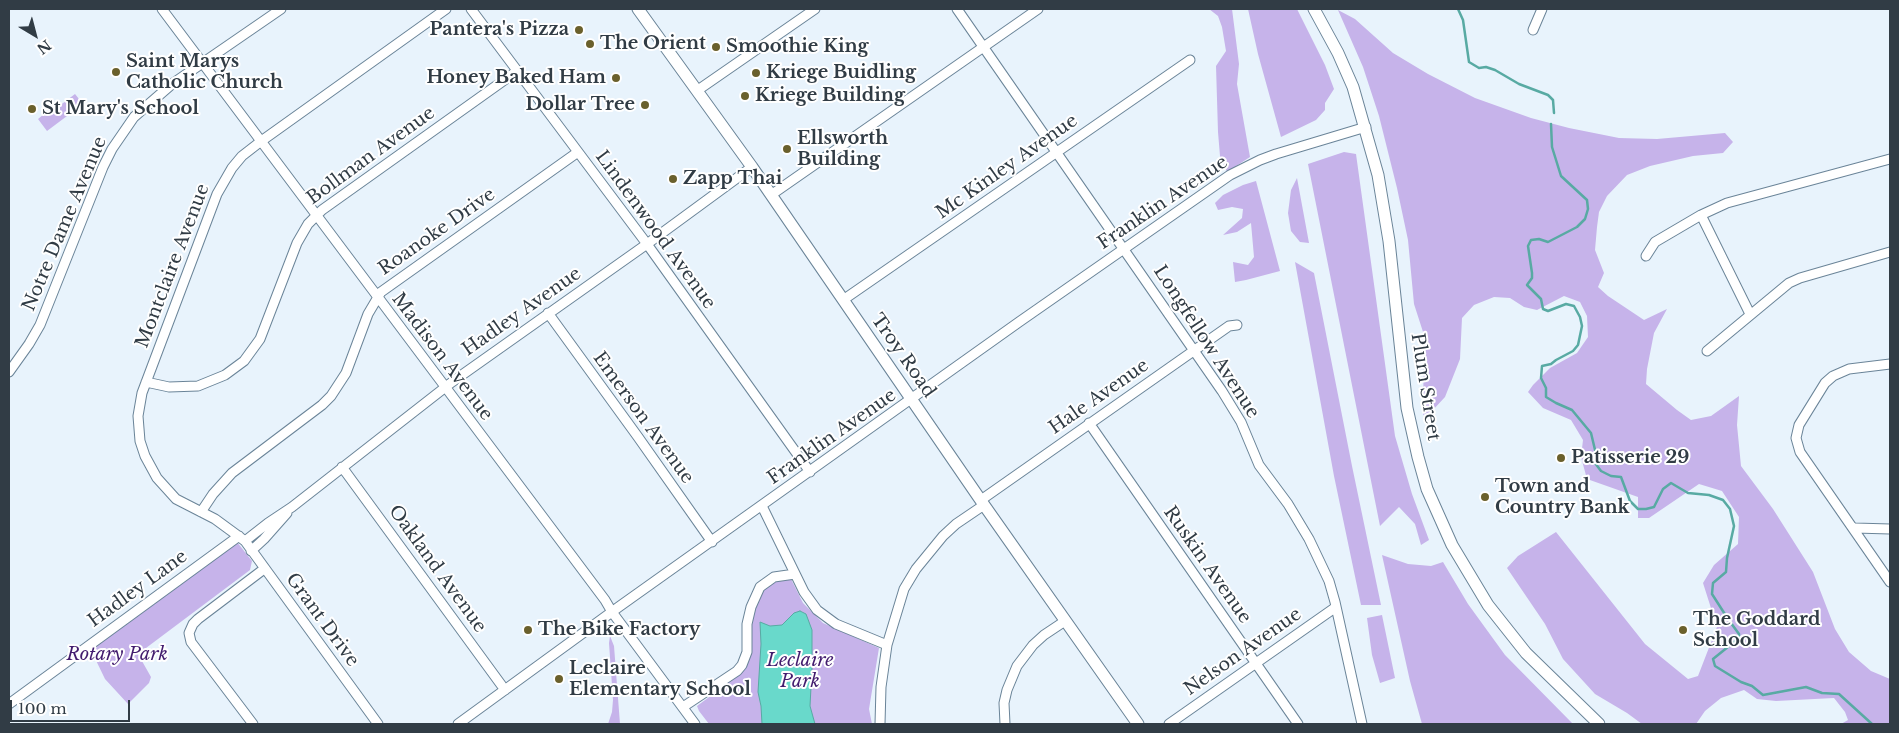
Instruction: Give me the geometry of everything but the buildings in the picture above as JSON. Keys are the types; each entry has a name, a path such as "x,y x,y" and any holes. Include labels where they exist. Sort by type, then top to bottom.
{"main road":[{"name":"Troy Road","path":"638,9 752,167 982,502 1138,724"},
{"name":"Plum Street","path":"1314,9 1338,53 1353,87 1366,127 1380,185 1385,211 1407,408 1427,489 1452,545 1488,605 1526,653 1599,724"}],"street":[{"name":"Madison Avenue","path":"162,9 605,600 695,724"},
{"name":"Notre Dame Avenue","path":"9,372 40,325 95,186 112,149 134,117 172,84 203,64 272,12 281,9"},
{"name":"Montclaire Avenue","path":"242,539 182,502 166,489 157,478 145,456 140,441 138,416 146,382 217,194 232,168 242,156 446,9"},
{"name":"Lindenwood Avenue","path":"471,9 647,244 810,472"},
{"path":"698,90 815,9"},
{"name":"Longfellow Avenue","path":"957,9 1194,350 1241,422 1264,473 1288,504 1309,539 1329,581 1362,724"},
{"path":"771,195 1038,9"},
{"path":"1533,30 1542,9"},
{"name":"Mc Kinley Avenue","path":"843,300 1190,60"},
{"name":"Bollman Avenue","path":"146,382 169,387 198,386 225,375 244,361 260,340 302,233 316,216 518,71"},
{"name":"Franklin Avenue","path":"458,724 612,612 1124,248 1224,180 1246,166 1276,154 1366,127"},
{"name":"Roanoke Drive","path":"201,512 213,494 232,473 322,405 331,396 346,373 364,324 382,292 578,152"},
{"path":"1646,256 1655,242 1701,215 1745,197 1890,159"},
{"name":"Hadley Avenue","path":"242,539 292,507 445,388 752,167"},
{"path":"1701,215 1750,314"},
{"path":"1707,351 1780,290 1795,281 1890,252"},
{"name":"Emerson Avenue","path":"548,313 712,542"},
{"name":"Hale Avenue","path":"880,724 887,645 901,599 916,569 943,536 982,502 1089,423 1230,326 1237,325"},
{"path":"1890,364 1849,369 1833,376 1825,383 1797,431 1797,445 1800,452 1890,582"},
{"name":"Ruskin Avenue","path":"1089,423 1298,724"},
{"name":"Oakland Avenue","path":"342,468 505,690"},
{"path":"762,506 810,602 826,618 836,624 887,645"},
{"name":"Hadley Avenue","path":"251,550 280,522 292,507"},
{"path":"1854,528 1890,529"},
{"name":"Grant Drive","path":"242,539 378,724"},
{"name":"Hadley Lane","path":"9,704 242,539"},
{"path":"252,724 189,638 189,633 193,624 198,619 264,569"},
{"path":"683,708 737,671 742,665 746,652 747,624 751,607 760,587 774,577 796,574"},
{"name":"Nelson Avenue","path":"1169,724 1336,607"},
{"path":"1005,724 1004,703 1017,666 1033,645 1065,620"}],"green space":[{"path":"1209,9 1232,9 1239,64 1237,84 1250,157 1227,172 1220,156 1216,66 1226,51 1218,16"},
{"path":"1248,9 1297,9 1325,65 1334,89 1325,103 1325,110 1316,120 1281,137 1258,54"},
{"path":"1338,10 1355,19 1393,53 1428,74 1475,98 1531,118 1619,138 1657,139 1725,133 1733,142 1723,153 1693,156 1650,166 1627,175 1607,196 1599,212 1597,227 1595,250 1604,273 1598,287 1644,320 1667,309 1654,333 1646,384 1677,410 1691,420 1711,416 1739,396 1737,425 1741,466 1773,509 1813,572 1835,629 1849,652 1871,671 1890,679 1890,724 1841,724 1848,720 1845,712 1834,698 1776,701 1757,699 1744,690 1721,698 1705,711 1696,724 1642,724 1595,694 1563,659 1545,624 1507,568 1518,556 1556,532 1645,644 1688,679 1698,676 1717,627 1703,583 1714,565 1738,544 1739,517 1722,491 1699,484 1649,518 1638,518 1638,497 1587,479 1581,457 1583,440 1571,420 1543,408 1528,392 1550,368 1577,353 1588,337 1587,316 1580,302 1564,296 1537,310 1524,307 1510,298 1494,297 1474,305 1462,318 1460,359 1445,397 1432,411 1423,415 1424,335 1414,304 1408,240 1379,116 1363,67"},
{"path":"75,94 83,104 47,131 38,119 44,114 46,116"},
{"path":"1344,152 1356,154 1395,436 1412,494 1429,540 1421,545 1415,524 1399,507 1380,526 1308,164"},
{"path":"1297,178 1309,243 1300,242 1291,231 1288,213 1291,190"},
{"path":"1256,181 1280,271 1235,282 1233,262 1248,265 1254,257 1251,223 1237,232 1223,235 1242,218 1243,209 1232,207 1218,210 1215,203 1223,195"},
{"path":"1295,262 1314,273 1381,605 1361,605 1334,476"},
{"name":"Rotary Park","path":"237,542 252,561 250,570 138,654 151,677 149,683 128,704 105,679 90,648"},
{"path":"1382,555 1408,564 1431,566 1443,562 1468,604 1505,655 1573,724 1422,724 1410,681"},
{"name":"Leclaire Park","path":"782,577 791,579 803,603 823,623 879,648 869,709 872,724 709,724 699,711 697,706 739,675 748,661 753,610 765,586"},
{"path":"1382,615 1395,678 1380,683 1372,655 1367,618"},
{"path":"610,636 614,646 620,724 608,724 613,700"}],"shaded area":[{"path":"800,611 806,614 812,630 810,706 815,724 762,724 758,692 761,644 760,622 770,626 782,625 794,613"}],"waterway":[{"path":"1458,9 1463,20 1469,62 1479,68 1486,67 1495,70 1519,84 1548,95 1553,100 1554,113"},
{"path":"1551,124 1552,147 1561,176 1587,200 1588,209 1585,219 1577,227 1548,242 1539,239 1531,240 1528,246 1532,278 1527,285 1541,299 1543,309 1548,311 1566,304 1574,306 1582,326 1578,345 1573,351 1551,364 1542,366 1541,378 1546,388 1546,397 1572,410 1591,433 1596,454 1595,463 1601,471 1611,476 1621,477 1630,501 1638,509 1654,507 1663,489 1671,483 1688,493 1709,495 1723,500 1730,509 1734,526 1726,572 1713,583 1712,594 1739,634 1739,638 1713,659 1715,666 1741,682 1752,686 1763,695 1806,687 1822,693 1839,694 1872,724"}],"place":[{"name":"Pantera's Pizza","path":"579,30"},
{"name":"The Orient","path":"590,44"},
{"name":"Smoothie King","path":"716,47"},
{"name":"Saint Marys Catholic Church","path":"116,72"},
{"name":"Kriege Buidling","path":"756,73"},
{"name":"Honey Baked Ham","path":"616,78"},
{"name":"Kriege Building","path":"745,96"},
{"name":"Dollar Tree","path":"645,105"},
{"name":"St Mary's School","path":"32,109"},
{"name":"Ellsworth Building","path":"787,149"},
{"name":"Zapp Thai","path":"673,179"},
{"name":"Patisserie 29","path":"1561,458"},
{"name":"Town and Country Bank","path":"1485,497"},
{"name":"The Bike Factory","path":"528,630"},
{"name":"The Goddard School","path":"1683,630"},
{"name":"Leclaire Elementary School","path":"559,679"}]}
